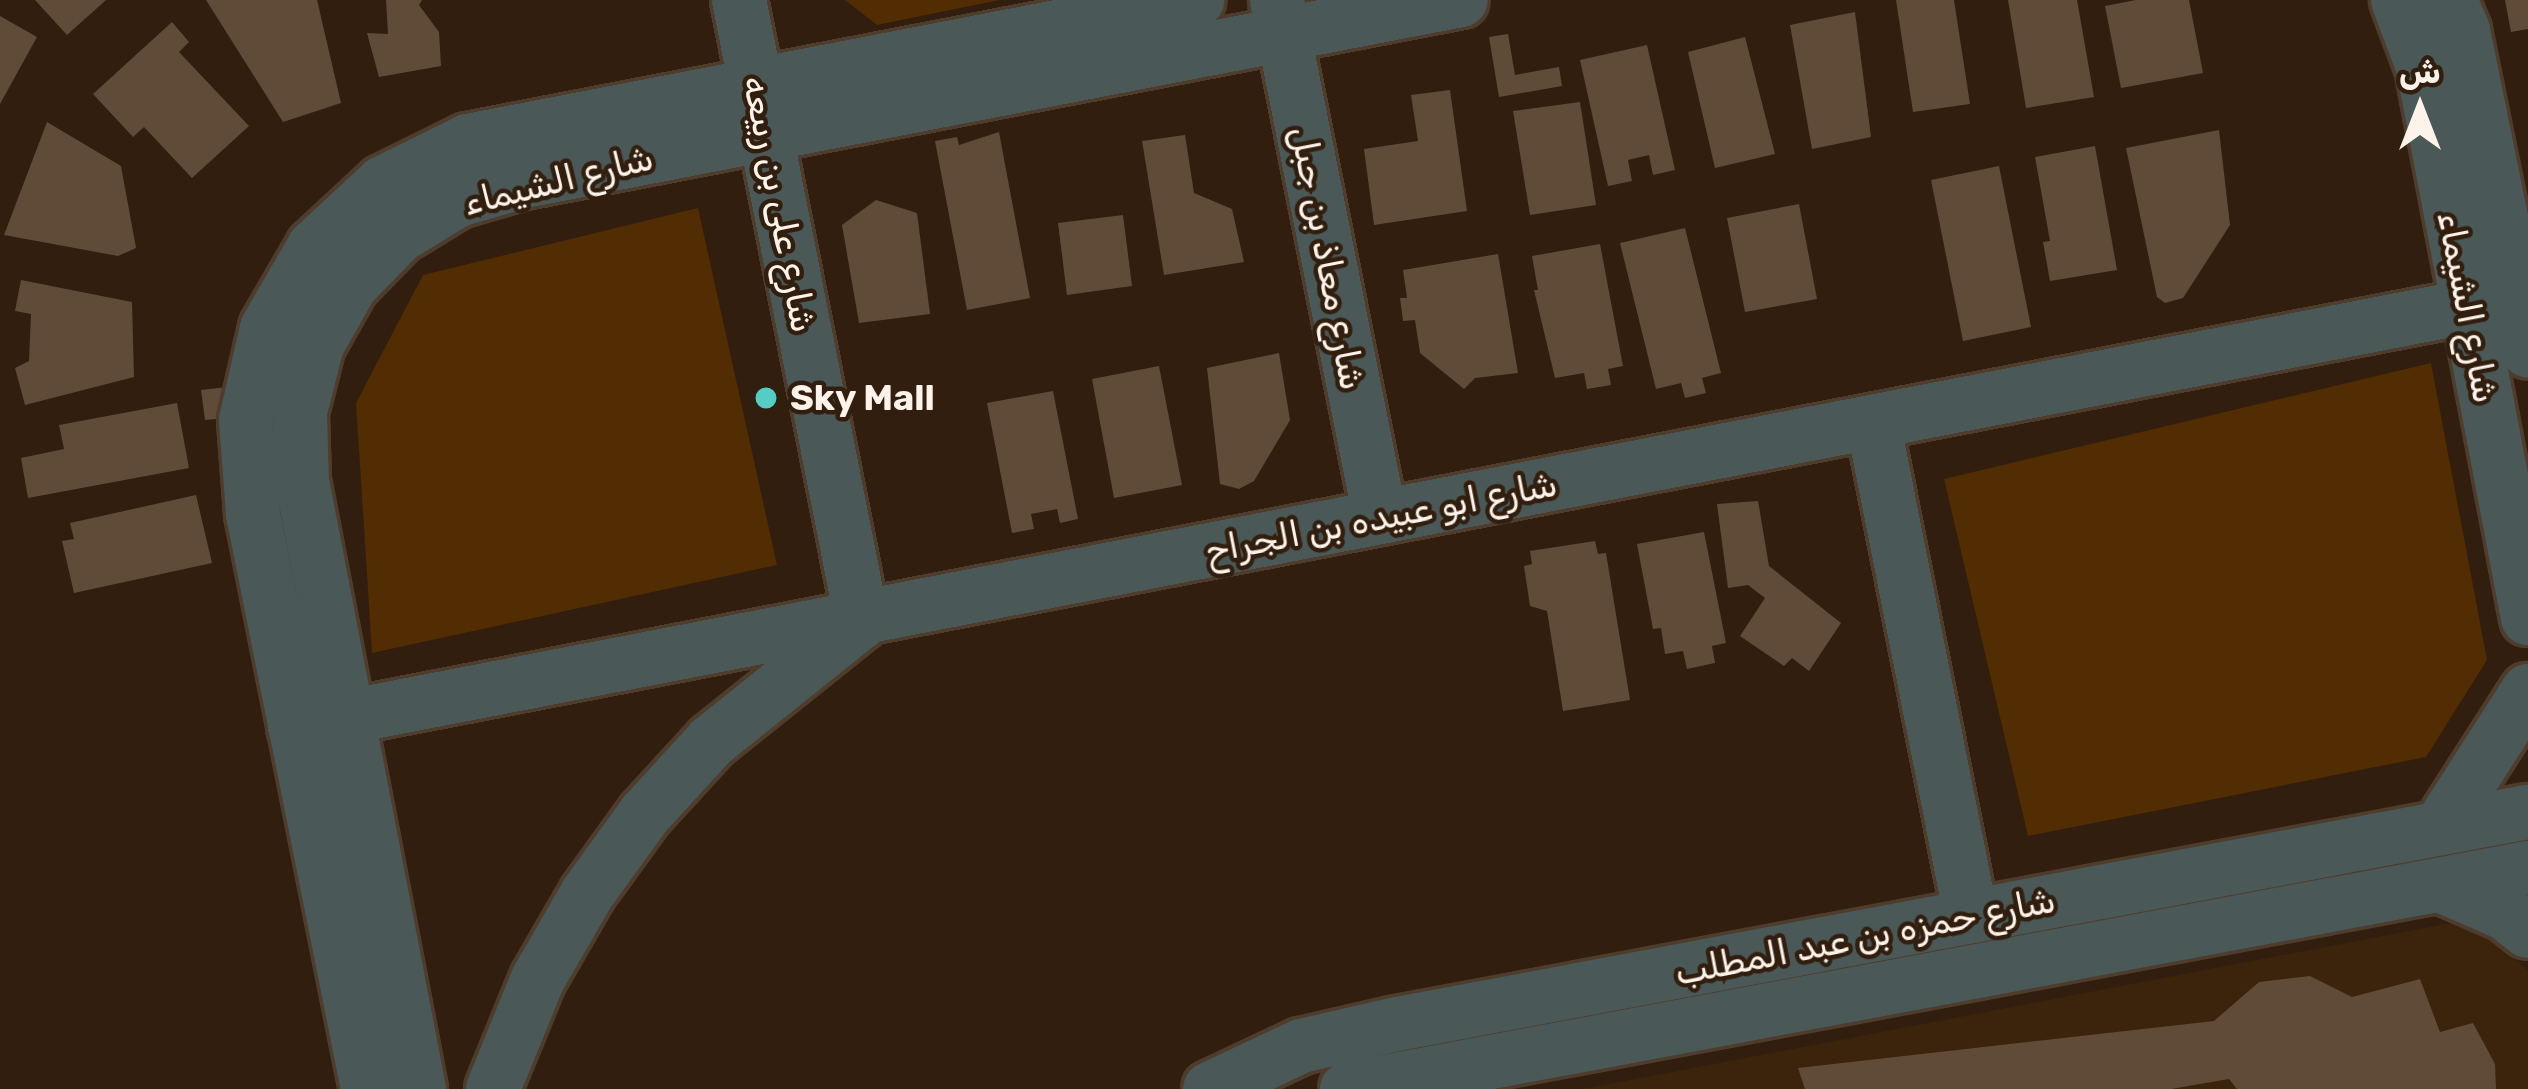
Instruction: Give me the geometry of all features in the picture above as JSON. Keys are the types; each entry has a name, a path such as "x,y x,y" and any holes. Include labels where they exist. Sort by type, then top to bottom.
{"street":[{"name":"شارع على بن ربيعه","path":"739,0 862,621"},
{"name":"شارع الشيماء","path":"368,1089 321,722 300,412 317,345 351,285 399,236 458,200 761,110 1197,0"},
{"name":"شارع الشيماء","path":"761,110 1280,17 1461,0"},
{"name":"شارع الشيماء","path":"2398,0 2504,300 2528,350"},
{"name":"شارع الشيماء","path":"2450,0 2463,31 2504,300 2528,618"},
{"name":"شارع معاذ بن جبل","path":"1280,17 1380,517"},
{"name":"شارع ابو عبيده بن الجراح","path":"321,722 2504,300"},
{"path":"1873,422 1971,916"},
{"path":"493,1089 538,979 587,894 645,814 712,741 862,621"},
{"path":"2440,828 2477,778 2528,691"},
{"name":"شارع الشيماء","path":"321,722 419,1089"},
{"name":"شارع حمزه بن عبد المطلب","path":"1210,1089 1300,1046 1358,1033 2528,812"},
{"name":"شارع حمزه بن عبد المطلب","path":"1347,1089 2528,868"},
{"path":"2440,885 2505,913 2528,931"}],"shaded area":[{"path":"845,0 1000,0 877,25"},
{"path":"698,208 777,565 372,653 356,403 423,275"},
{"path":"2431,363 2487,660 2426,757 2028,836 1944,479"},
{"path":"2466,920 2528,970 2528,1089 1583,1089"}],"building":[{"path":"35,0 106,0 67,35"},
{"path":"206,0 317,0 341,103 283,122"},
{"path":"386,0 422,0 419,5 439,32 441,66 379,77 367,33 388,34"},
{"path":"1896,0 1954,0 1970,104 1913,112"},
{"path":"2008,0 2077,0 2094,97 2026,108"},
{"path":"2136,0 2189,0 2203,73 2121,88 2105,6"},
{"path":"2505,0 2528,0 2528,29 2511,32"},
{"path":"1855,12 1871,137 1812,149 1790,25"},
{"path":"0,16 37,37 0,104"},
{"path":"172,22 189,42 179,52 249,126 192,178 144,127 133,137 93,94"},
{"path":"1508,34 1515,75 1559,67 1562,86 1499,97 1489,37"},
{"path":"1745,37 1775,154 1715,168 1688,52"},
{"path":"1647,45 1675,170 1653,175 1649,155 1628,160 1632,181 1608,186 1580,60"},
{"path":"1450,90 1467,211 1374,225 1364,149 1418,141 1411,95"},
{"path":"1580,102 1596,205 1530,215 1513,111"},
{"path":"47,122 121,166 136,248 118,256 4,235"},
{"path":"2219,130 2230,225 2183,298 2165,303 2157,297 2126,148"},
{"path":"999,132 1030,298 967,310 935,141 957,137 959,145"},
{"path":"1185,135 1194,193 1232,209 1244,262 1164,275 1142,141"},
{"path":"2095,146 2117,270 2050,281 2043,242 2050,241 2035,157"},
{"path":"1999,166 2031,327 1963,341 1931,180"},
{"path":"876,200 917,213 930,314 859,323 842,225"},
{"path":"1799,204 1817,299 1745,312 1727,218"},
{"path":"1123,215 1132,286 1067,295 1058,223"},
{"path":"1685,228 1721,373 1702,378 1706,393 1685,398 1681,383 1656,389 1620,243"},
{"path":"1600,244 1623,366 1608,369 1611,385 1587,389 1584,373 1555,378 1534,290 1538,290 1532,256"},
{"path":"1498,254 1518,373 1475,378 1464,389 1420,353 1415,320 1403,321 1400,298 1407,298 1403,270"},
{"path":"21,280 132,302 134,377 25,405 15,368 29,361 31,314 15,311"},
{"path":"1279,353 1290,420 1254,481 1239,489 1220,484 1207,368"},
{"path":"1159,366 1182,485 1114,498 1092,379"},
{"path":"236,386 238,417 205,420 201,390"},
{"path":"1053,391 1078,519 1060,523 1057,509 1031,514 1034,529 1012,533 987,403"},
{"path":"177,403 189,468 28,498 21,458 64,449 59,425"},
{"path":"196,495 212,563 74,593 62,541 74,539 70,523"},
{"path":"1758,501 1769,566 1841,623 1809,671 1792,658 1784,666 1740,636 1765,598 1748,585 1728,588 1717,504"},
{"path":"1704,532 1726,643 1712,646 1715,663 1687,669 1683,651 1665,654 1661,628 1653,629 1637,544"},
{"path":"1595,541 1598,554 1606,553 1630,700 1563,711 1547,611 1530,606 1524,566 1532,564 1530,551"},
{"path":"2310,976 2352,997 2420,979 2440,1032 2473,1023 2495,1064 2496,1089 2237,1089 2229,1079 2171,1089 1805,1089 1798,1068 2214,1021 2259,982"}],"place":[{"name":"Sky Mall","path":"766,398"}]}
